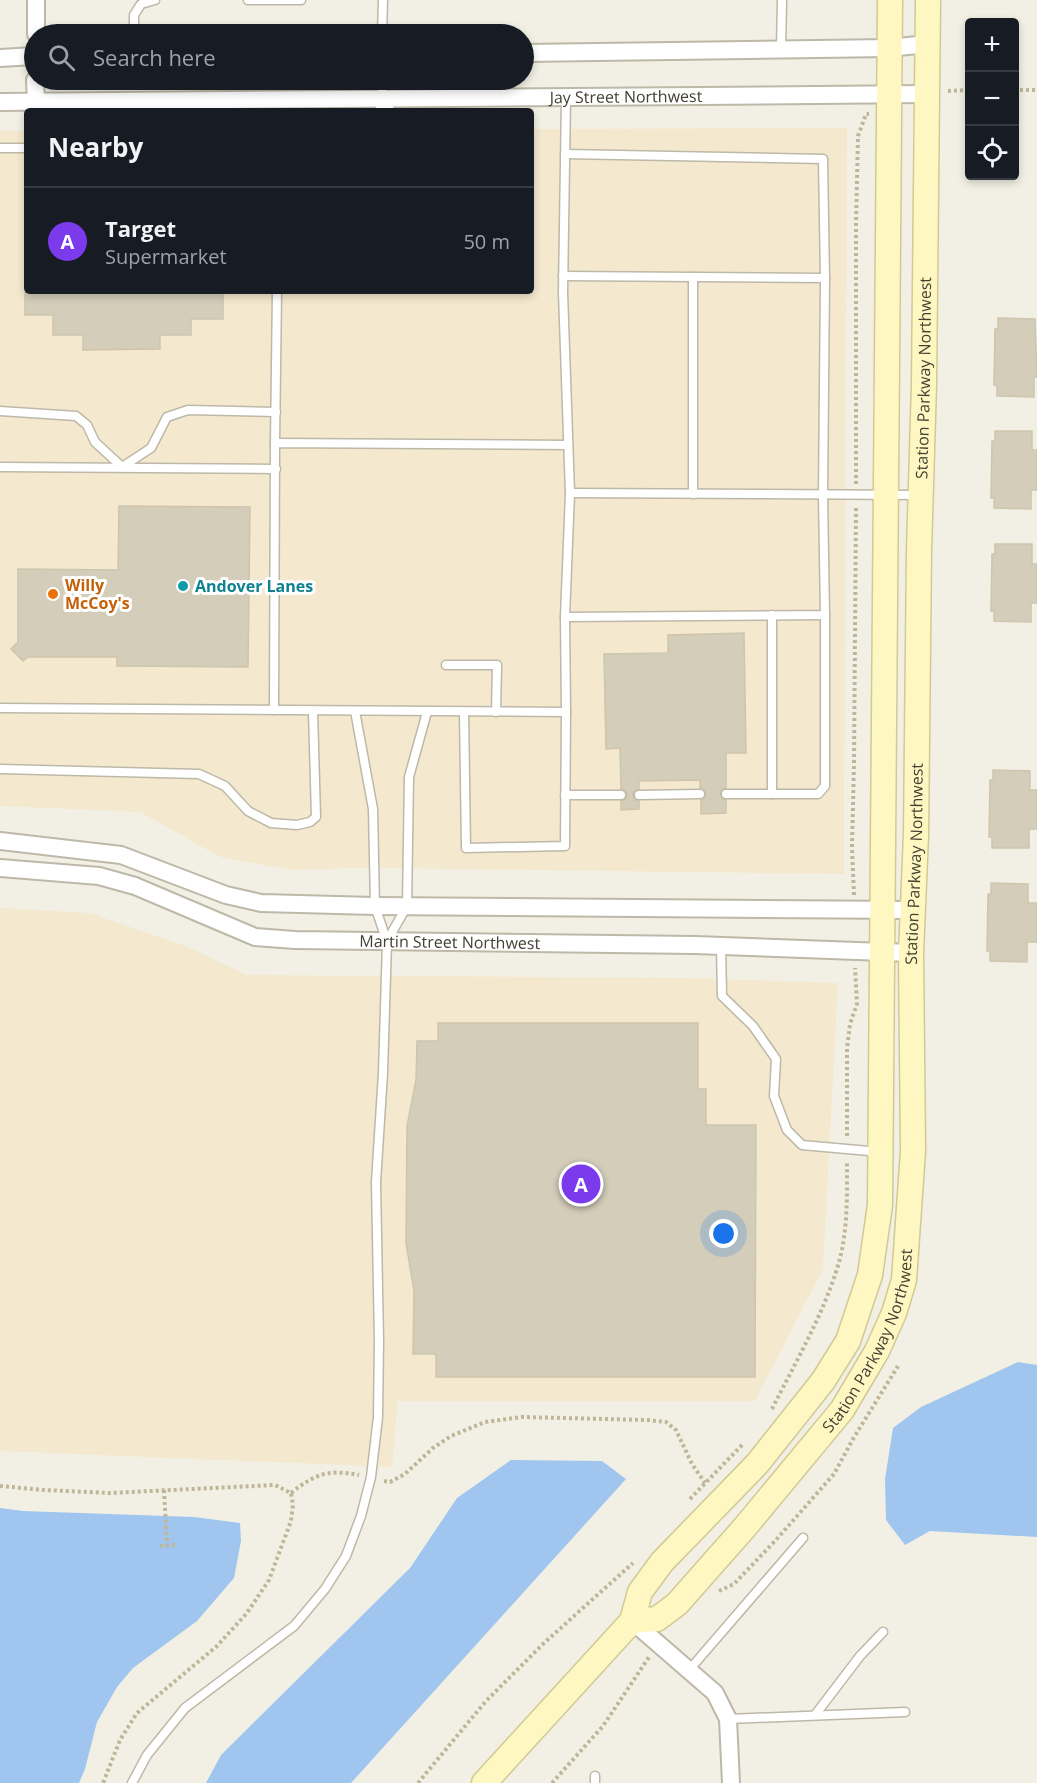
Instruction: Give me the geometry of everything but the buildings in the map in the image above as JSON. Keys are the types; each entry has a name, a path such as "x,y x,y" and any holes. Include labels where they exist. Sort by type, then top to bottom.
{"street":[{"path":"36,0 36,24"},
{"name":"Station Parkway Northwest","path":"484,1783 632,1621 640,1592 662,1562 757,1464 823,1381 848,1341 870,1275 880,1205 890,0"},
{"name":"Station Parkway Northwest","path":"632,1621 657,1618 677,1604 745,1527 842,1410 877,1351 894,1313 904,1280 913,1151 910,953 916,835 920,495 932,93 927,44 928,0"},
{"path":"534,53 889,48 927,44"},
{"path":"0,58 24,57"},
{"path":"35,90 36,102"},
{"name":"Jay Street Northwest","path":"0,102 384,107 566,97 932,93"},
{"path":"0,841 121,855 226,895 261,903 912,910"},
{"name":"Martin Street Northwest","path":"0,868 99,876 135,886 255,937 387,942 721,946 910,953"},
{"path":"880,1152 913,1151"},
{"path":"632,1621 716,1693 728,1719 731,1783"}],"lane":[{"path":"134,24 134,15 141,4 155,0"},
{"path":"248,0 302,0"},
{"path":"382,24 383,0"},
{"path":"781,49 782,0"},
{"path":"383,90 384,107"},
{"path":"464,712 466,848 565,846 565,616 570,494 563,276 566,97"},
{"path":"0,148 24,147"},
{"path":"565,154 822,159 825,278 825,786 818,794 726,794"},
{"path":"563,276 825,278"},
{"path":"693,277 693,494"},
{"path":"274,710 277,294"},
{"path":"122,467 151,448 167,417 188,410 276,412"},
{"path":"0,411 76,416 87,425 95,442 122,467"},
{"path":"276,443 568,445"},
{"path":"0,467 276,469"},
{"path":"570,494 920,495"},
{"path":"772,615 772,794"},
{"path":"565,616 825,615"},
{"path":"446,665 497,665 496,712"},
{"path":"0,708 566,712"},
{"path":"0,769 199,774 225,786 248,811 271,823 297,825 310,822 316,816 314,711"},
{"path":"132,1783 147,1755 185,1708 294,1626 325,1589 346,1556 362,1516 371,1477 378,1417 376,1182 387,942 375,906 374,809 355,711"},
{"path":"387,942 407,906 408,777 427,712"},
{"path":"639,795 700,794"},
{"path":"565,795 621,795"},
{"path":"721,946 722,996 753,1026 776,1059 774,1096 787,1130 802,1145 880,1152"},
{"path":"690,1669 803,1538"},
{"path":"815,1715 860,1656 884,1632"},
{"path":"728,1719 905,1712"}],"path":[{"path":"932,93 965,90"},
{"path":"1019,90 1037,90"},
{"path":"856,910 852,848 855,763 856,225 858,136 866,114"},
{"path":"771,1411 818,1319 839,1261 847,1206 847,1048 850,1024 857,1004 855,952"},
{"path":"291,1493 309,1479 338,1471 390,1482 405,1474 433,1448 451,1436 485,1422 522,1417 666,1422 676,1430 692,1464 705,1483"},
{"path":"690,1500 750,1437"},
{"path":"0,1486 110,1493 274,1485 291,1493"},
{"path":"164,1490 167,1546"},
{"path":"103,1783 120,1740 137,1713 217,1646 248,1613 269,1580 291,1521 293,1505 291,1493"},
{"path":"160,1546 176,1545"},
{"path":"418,1783 486,1701 544,1643 633,1563"}],"shaded area":[{"path":"847,128 844,874 360,868 291,870 220,857 140,812 0,806 0,131 24,131 24,294 534,294 534,129"},
{"path":"0,908 90,913 186,946 247,975 693,978 838,983 823,1269 755,1401 398,1401 392,1467 0,1451"}],"water":[{"path":"1018,1362 1037,1365 1037,1537 930,1531 905,1545 886,1520 885,1479 893,1428 921,1407"},
{"path":"511,1460 602,1461 626,1479 351,1783 206,1783 221,1755 410,1568 457,1498"},
{"path":"0,1508 23,1511 194,1517 240,1523 241,1541 234,1578 197,1621 133,1668 117,1687 97,1722 79,1783 0,1783"}],"place":[{"name":"Andover Lanes","path":"183,586"},
{"name":"Willy McCoy's","path":"53,594"},
{"name":"Target","path":"581,1184"}]}
